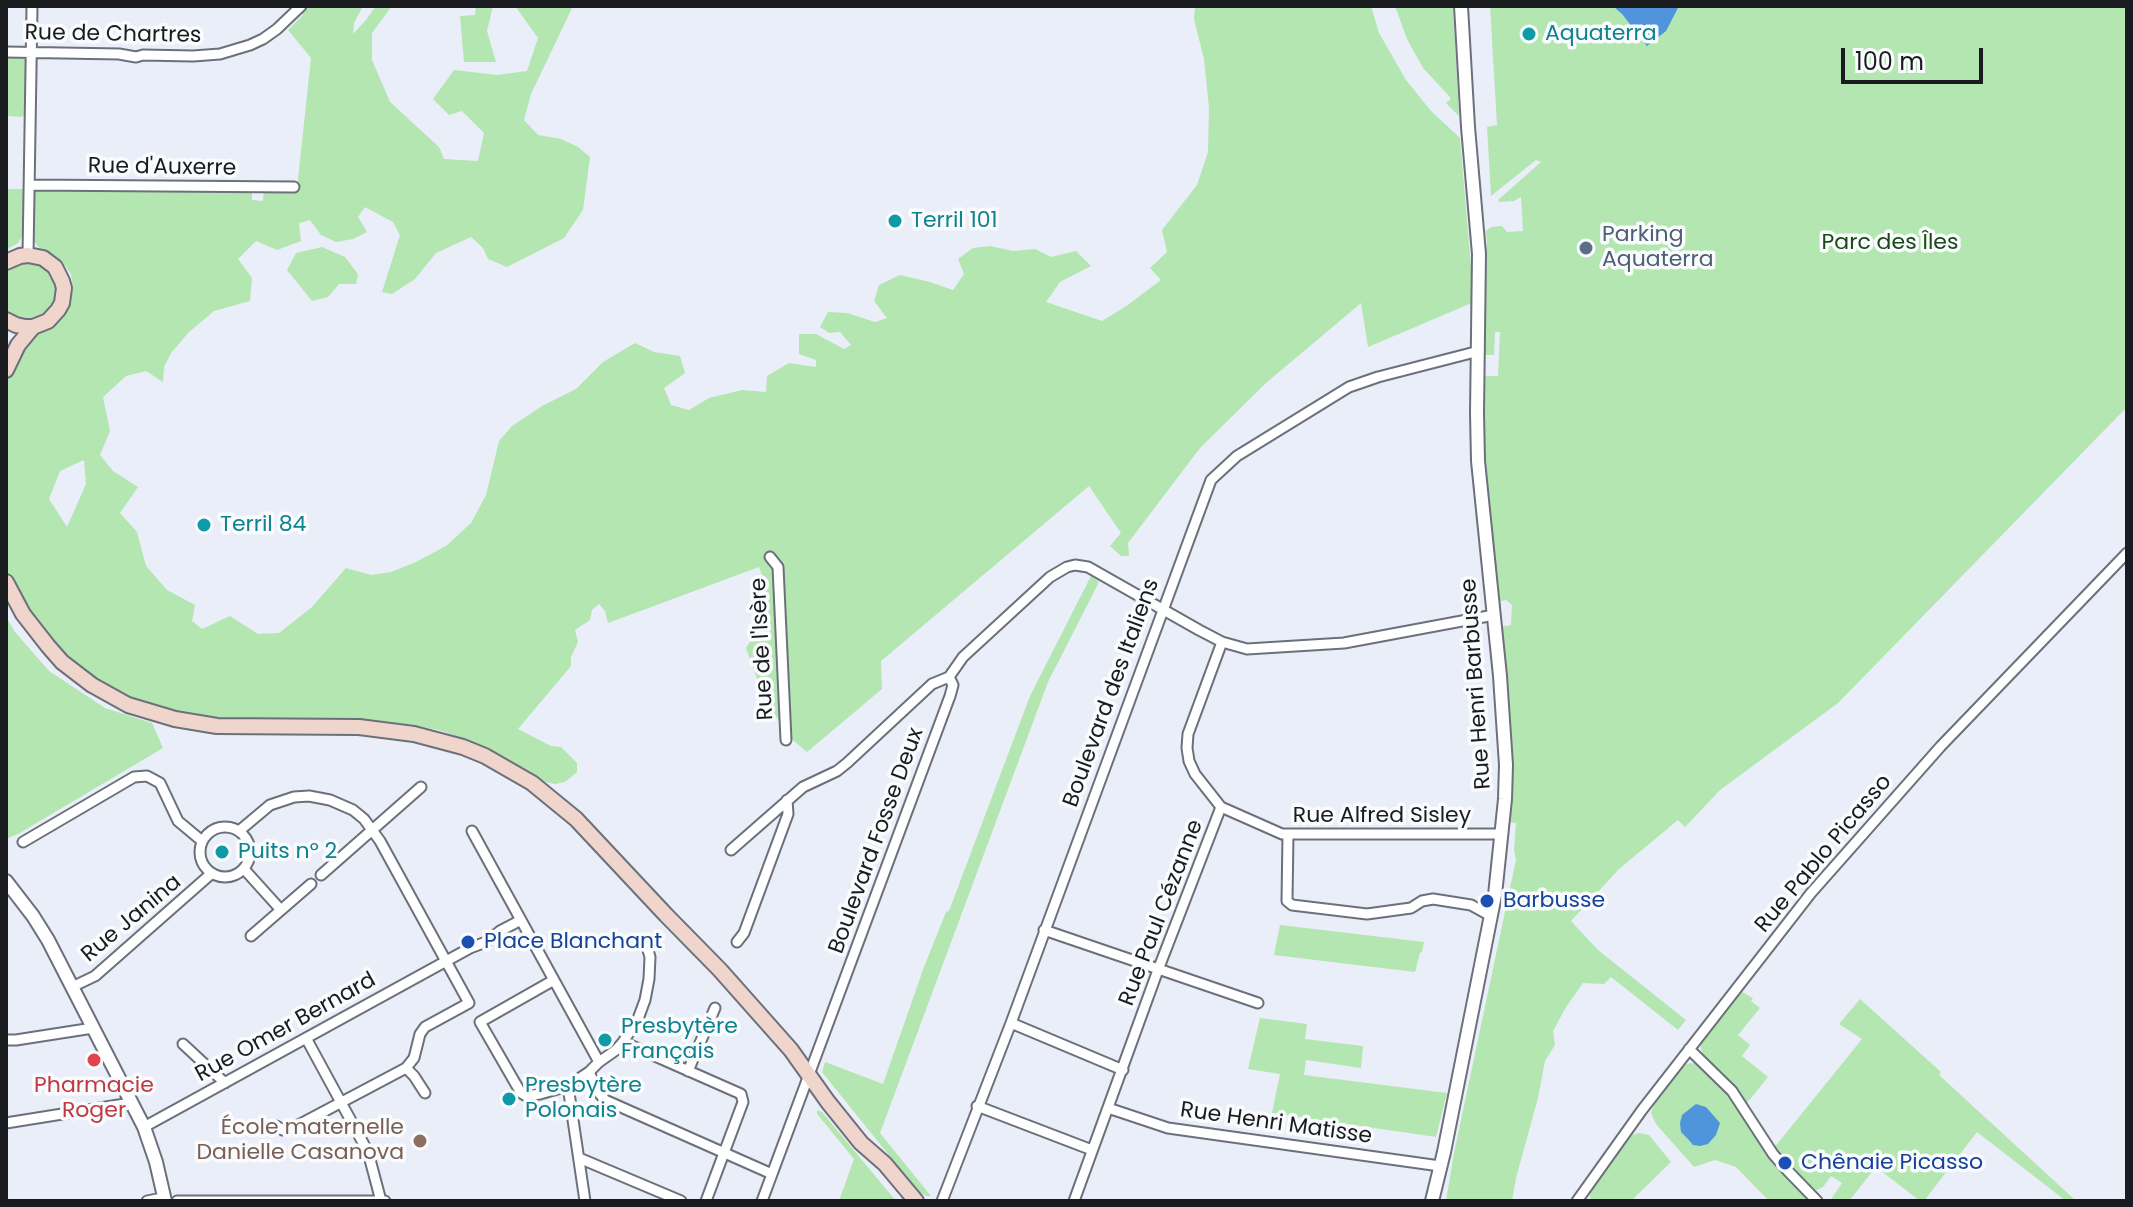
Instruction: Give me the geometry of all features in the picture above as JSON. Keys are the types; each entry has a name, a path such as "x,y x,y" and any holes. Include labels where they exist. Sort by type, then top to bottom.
{"main road":[{"path":"6,262 28,255 43,258 59,273 64,288 58,310 48,321 33,327 18,345 6,370"},
{"path":"6,320 33,327"},
{"path":"6,582 23,614 62,662 109,695 151,713 217,726 383,729 444,741 485,756 518,774 548,795 591,834 720,970 791,1050 861,1143 885,1164 916,1201"}],"street":[{"path":"28,255 32,6"},
{"name":"Rue de Chartres","path":"6,52 136,57 220,54 263,39 301,6"},
{"name":"Rue Henri Barbusse","path":"1432,1201 1491,916 1505,799 1506,752 1478,461 1479,254 1461,6"},
{"name":"Rue d'Auxerre","path":"30,185 294,187"},
{"name":"Boulevard des Italiens","path":"942,1201 1011,1023 1211,480 1228,463 1349,387 1479,351"},
{"name":"Rue Pablo Picasso","path":"1577,1201 1642,1110 1811,893 1884,808 2127,553"},
{"name":"Rue de l'Isère","path":"770,557 778,567 786,740"},
{"path":"731,850 806,785 847,763 932,684 949,677 963,657 1050,577 1075,565 1099,572 1222,642 1247,649 1344,643 1494,615"},
{"name":"Rue Paul Cézanne","path":"1074,1201 1221,807 1195,774 1187,748 1188,734 1222,642"},
{"name":"Boulevard Fosse Deux","path":"762,1201 950,696 953,685 949,677"},
{"path":"23,842 134,777 147,776 160,783 178,821 202,841 210,832 221,827 239,831 247,840 250,851 244,869 281,910"},
{"path":"321,875 421,787"},
{"path":"239,831 270,805 294,797 330,800 353,810 373,831 469,1003 425,1027 414,1058 406,1068 289,1130 276,1126"},
{"path":"737,942 744,933 788,814 787,800"},
{"name":"Rue Alfred Sisley","path":"1221,807 1282,834 1502,834"},
{"path":"472,831 599,1062"},
{"path":"1288,834 1287,901 1292,905 1367,914 1411,908 1433,899 1471,905 1491,916"},
{"name":"Rue Janina","path":"202,841 201,859 212,873 229,877 244,869"},
{"name":"Rue Janina","path":"72,987 95,976 212,873"},
{"path":"6,881 48,940 144,1127 156,1162 157,1200"},
{"path":"251,936 311,884"},
{"name":"Rue Omer Bernard","path":"144,1127 446,960 486,942 521,920"},
{"path":"1044,930 1258,1003"},
{"path":"554,980 480,1022 523,1094 540,1094 568,1086 623,1042 638,1019 645,1000 650,957 645,940"},
{"path":"688,1071 715,1008"},
{"path":"1011,1023 1123,1070"},
{"path":"6,1040 93,1028"},
{"path":"177,1201 382,1201 368,1152 306,1038"},
{"path":"623,1042 741,1094 743,1102 706,1201"},
{"path":"183,1044 225,1083"},
{"path":"1689,1049 1732,1091 1773,1154 1817,1201"},
{"path":"406,1068 425,1093"},
{"path":"589,1072 605,1100 772,1174"},
{"path":"568,1086 585,1201"},
{"path":"6,1123 131,1103"},
{"path":"977,1106 1092,1150"},
{"name":"Rue Henri Matisse","path":"1108,1108 1168,1128 1440,1166"},
{"path":"579,1158 681,1201"}],"green space":[{"path":"308,6 363,6 354,23 353,34 376,6 392,6 372,33 372,60 390,102 439,147 444,159 478,161 484,133 462,111 449,115 433,99 454,70 497,75 527,71 538,38 515,6 573,6 531,94 524,120 538,135 561,139 590,157 583,210 564,238 507,267 488,259 483,248 471,237 436,253 415,279 392,294 382,292 400,235 393,222 365,207 358,217 367,232 336,242 321,235 310,220 299,223 301,241 277,250 256,241 238,259 252,278 250,301 214,311 189,332 171,353 164,367 163,382 146,371 126,376 103,397 110,431 100,455 113,471 138,487 120,513 137,532 146,566 167,590 195,605 192,621 202,629 230,616 258,634 279,633 312,607 346,568 371,575 391,572 446,546 471,523 486,495 499,441 512,426 576,389 603,362 635,343 654,352 680,356 685,373 664,388 671,405 689,410 709,398 742,390 766,392 767,376 789,363 816,367 816,360 799,354 799,334 816,334 844,349 851,345 840,332 829,333 820,327 828,312 847,313 875,322 887,318 874,301 879,285 900,275 953,290 964,274 958,259 973,248 1035,249 1051,257 1076,251 1091,266 1060,282 1046,302 1102,321 1125,307 1161,280 1150,268 1167,252 1162,230 1197,185 1208,152 1209,108 1204,59 1194,19 1195,6 1371,6 1379,33 1406,80 1431,111 1460,138 1474,302 1368,347 1361,303 1266,383 1200,448 1128,543 1129,556 1121,556 1110,546 1121,533 1089,486 881,661 882,689 807,752 794,741 765,701 746,648 758,629 757,595 765,584 759,567 608,623 605,611 599,604 592,610 590,620 575,630 578,642 571,657 571,666 518,729 551,746 561,747 577,763 577,772 565,782 546,782 470,741 414,725 351,719 217,719 153,708 112,691 72,663 52,643 22,602 6,569 6,384 21,348 34,335 46,331 55,323 71,301 73,287 71,274 63,263 37,246 33,239 33,198 35,189 252,189 252,200 263,201 264,189 297,189 311,58 288,30 303,15 301,13","holes":["84,460 86,484 67,527 49,499 60,471"]},
{"path":"476,6 493,6 487,31 496,62 464,62 460,16 475,15"},
{"path":"1395,6 1453,6 1459,116 1446,103 1451,99 1449,96 1423,68 1407,39"},
{"name":"Parc des Îles","path":"1490,6 2127,6 2127,407 1838,703 1720,790 1685,827 1678,820 1619,869 1571,921 1598,950 1686,1020 1678,1030 1611,977 1604,984 1583,983 1553,1031 1555,1045 1545,1061 1512,1201 1446,1201 1516,860 1516,823 1507,822 1499,627 1511,625 1512,605 1506,600 1498,602 1483,469 1482,376 1498,376 1500,332 1495,332 1494,355 1486,355 1483,352 1483,251 1487,246 1486,231 1491,227 1502,226 1507,232 1523,231 1521,197 1514,201 1498,200 1541,162 1536,160 1491,196 1487,127 1497,125"},
{"path":"6,55 21,55 27,59 26,113 22,117 6,116"},
{"path":"6,189 24,189 23,235 18,243 6,250"},
{"path":"322,247 345,257 358,274 356,284 339,284 328,297 312,301 287,270 296,253"},
{"path":"26,261 48,270 57,292 56,300 46,314 23,321 6,313 6,270"},
{"path":"1091,576 1099,582 1048,682 880,1133 931,1196 926,1196 917,1190 822,1072 825,1062 883,1084 924,967 949,911 1030,696"},
{"path":"6,617 49,671 105,708 152,723 163,748 6,839"},
{"path":"1280,925 1424,942 1415,972 1274,955"},
{"path":"1742,992 1753,998 1751,1001 1760,1008 1738,1035 1750,1045 1742,1056 1768,1077 1747,1103 1735,1085 1703,1054 1700,1045 1734,997"},
{"path":"1860,999 2074,1199 2066,1201 1977,1132 1924,1201 1876,1167 1849,1201 1830,1201 1842,1183 1831,1176 1823,1187 1817,1190 1809,1188 1774,1148 1862,1039 1839,1024"},
{"path":"1260,1018 1307,1024 1305,1039 1363,1046 1361,1068 1306,1060 1304,1075 1447,1093 1436,1137 1272,1113 1280,1074 1248,1069"},
{"path":"1691,1063 1699,1064 1725,1090 1767,1153 1811,1201 1769,1201 1736,1167 1715,1160 1694,1167 1656,1124 1651,1113 1654,1104 1679,1069"},
{"path":"817,1110 822,1112 896,1201 839,1201 854,1159 817,1114"},
{"path":"1639,1133 1649,1135 1671,1162 1631,1201 1591,1201 1589,1193 1629,1136"}],"water":[{"path":"1613,6 1679,6 1666,31 1647,46"},
{"path":"1696,1104 1706,1107 1720,1123 1716,1135 1708,1144 1700,1146 1693,1145 1681,1132 1680,1123 1682,1115"}],"place":[{"name":"Aquaterra","path":"1529,34"},
{"name":"Terril 101","path":"895,221"},
{"name":"Parking Aquaterra","path":"1586,248"},
{"name":"Terril 84","path":"204,525"},
{"name":"Puits n° 2","path":"222,852"},
{"name":"Barbusse","path":"1487,901"},
{"name":"Place Blanchant","path":"468,942"},
{"name":"Presbytère Français","path":"605,1040"},
{"name":"Pharmacie Roger","path":"94,1060"},
{"name":"Presbytère Polonais","path":"509,1099"},
{"name":"École maternelle Danielle Casanova","path":"420,1141"},
{"name":"Chênaie Picasso","path":"1785,1163"}]}
